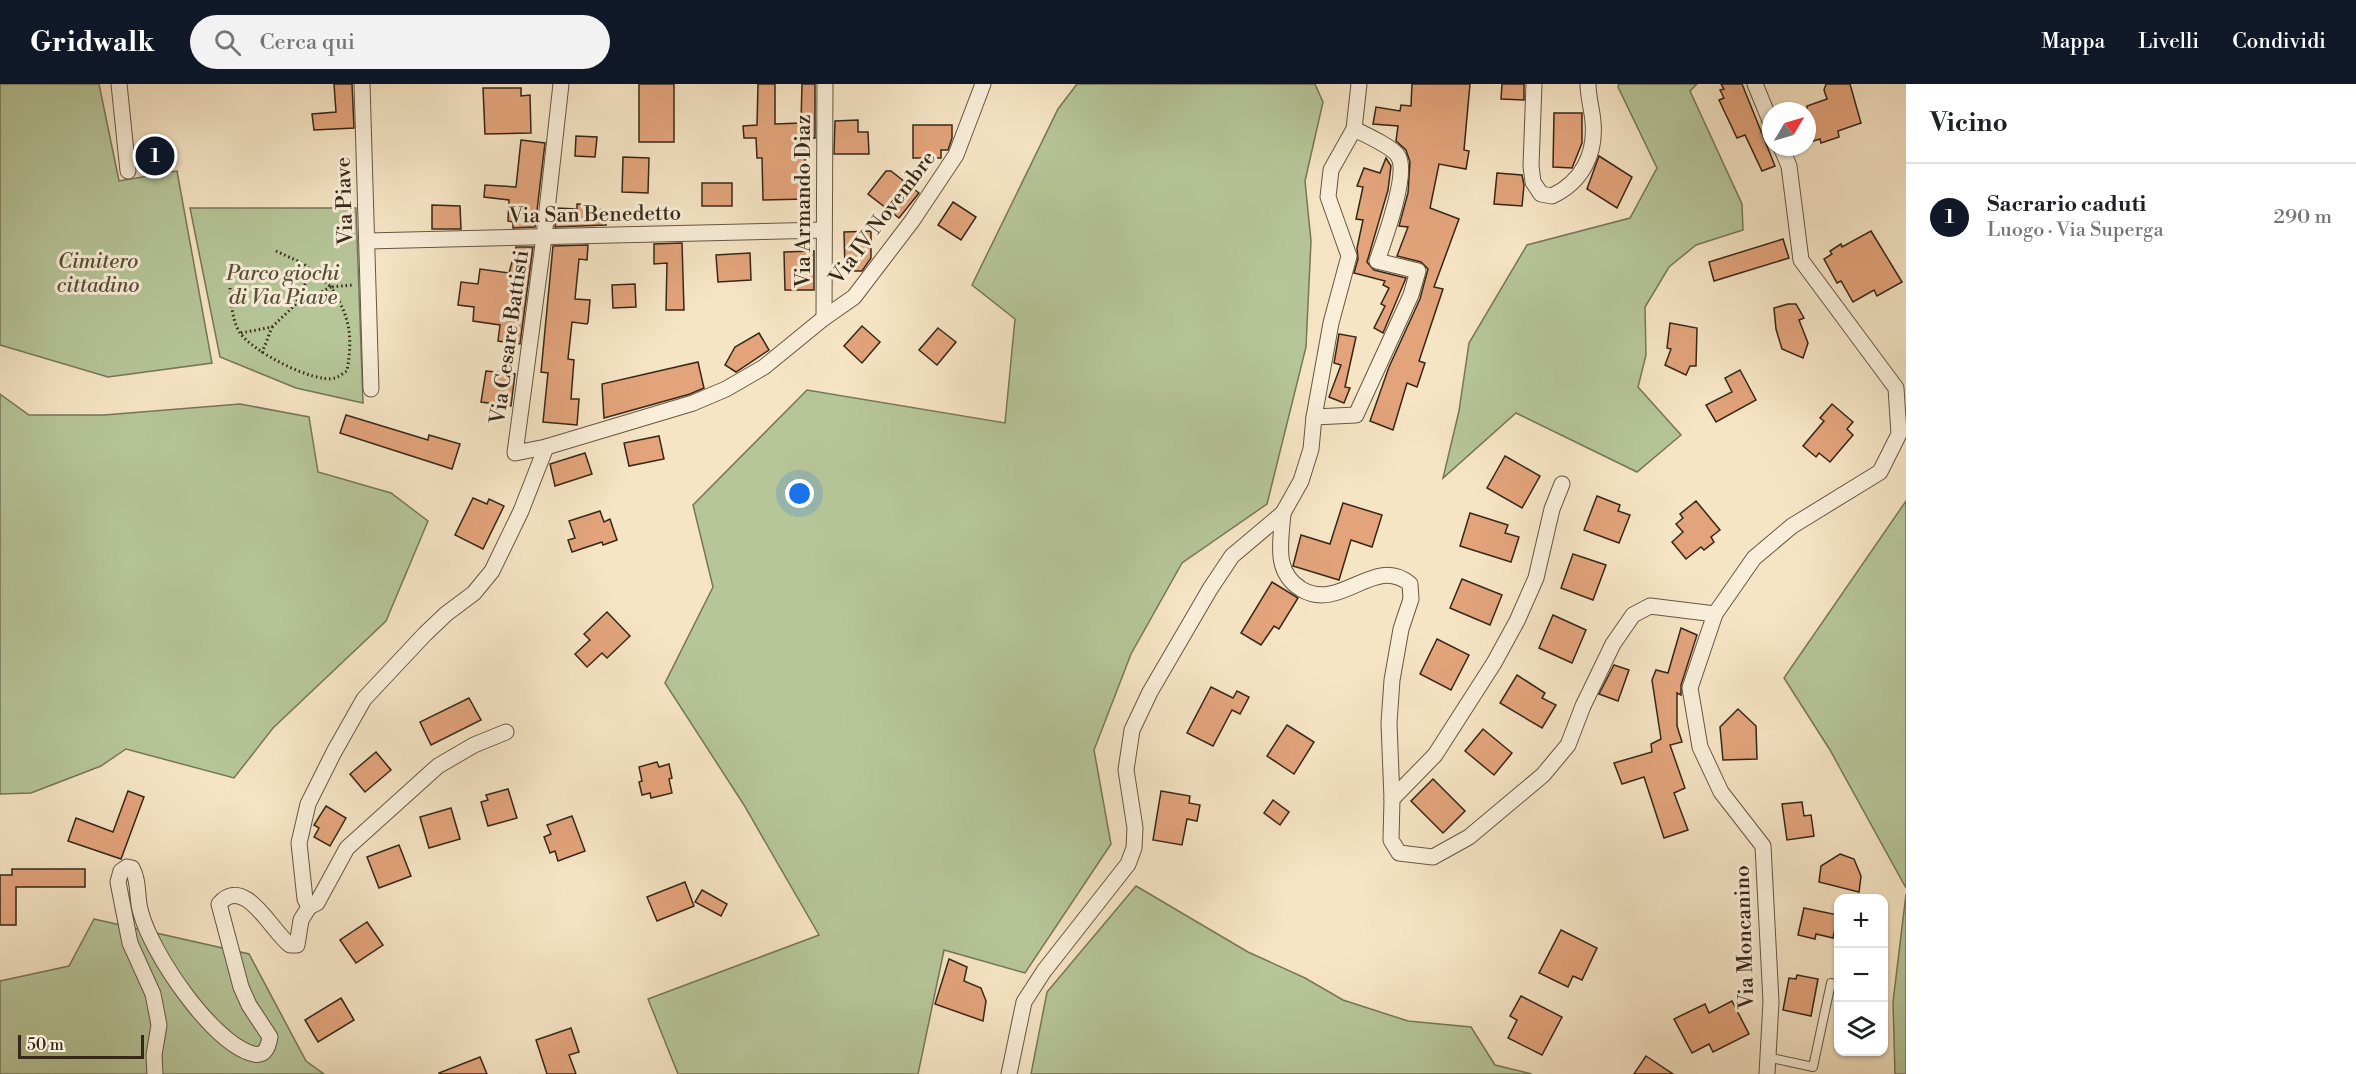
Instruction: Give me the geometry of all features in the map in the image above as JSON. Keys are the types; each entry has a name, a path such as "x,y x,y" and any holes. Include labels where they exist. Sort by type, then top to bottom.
{"street":[{"path":"119,84 128,171"},
{"name":"Via Piave","path":"362,84 368,284 374,338 371,390"},
{"name":"Via Cesare Battisti","path":"515,453 544,237 561,84"},
{"name":"Via Armando Diaz","path":"824,318 825,84"},
{"name":"Via IV Novembre","path":"515,453 546,447 693,404 764,368 824,318 854,297 912,221 956,155 983,84"},
{"path":"1009,1072 1024,1002 1044,971 1128,864 1134,848 1135,828 1126,770 1132,730 1180,641 1232,556 1283,513 1301,481 1311,449 1314,417 1330,323 1349,256 1328,197 1331,170 1354,129 1359,84"},
{"path":"1534,84 1531,166 1533,182 1541,194 1552,196 1567,187 1582,173 1592,145 1593,123 1588,84"},
{"path":"1755,84 1762,102"},
{"path":"1314,417 1356,415 1411,295 1418,271 1377,261 1393,210 1402,165 1397,154 1354,129"},
{"name":"Via Moncanino","path":"1767,1074 1771,1002 1763,846 1721,792 1704,756 1700,747 1690,688 1714,614 1754,558 1792,526 1880,472 1903,432 1896,388 1800,260 1789,166 1785,156"},
{"name":"Via San Benedetto","path":"367,241 824,230"},
{"path":"309,907 305,898 299,843 308,804 334,752 364,699 425,634 446,614 474,593 492,571 521,511 546,447"},
{"path":"1392,799 1435,755 1494,663 1517,621 1536,578 1552,509 1562,484"},
{"path":"1283,513 1280,555 1284,574 1294,585 1309,594 1332,594 1386,574 1401,576 1410,584 1411,598 1401,629 1392,680 1389,723 1391,840 1399,853 1432,857 1469,837 1543,775 1568,745 1583,706 1613,644 1633,615 1650,606 1714,614"},
{"path":"155,1074 154,1055 159,1025 153,994 130,943 118,882 121,871 127,867 132,868 137,877 140,913 160,956 193,1003 221,1036 245,1052 257,1056 265,1053 269,1047 270,1037 249,1005 241,987 219,904 230,895 237,894 248,899 282,939 290,945 297,945 301,920 309,907 317,903 347,848 438,766 474,745 506,732"}],"lane":[{"path":"1767,1057 1813,1070 1831,983"}],"path":[{"path":"230,288 231,308 241,333 261,353 296,370 318,377 334,379 347,371 351,343 350,329 342,304 331,287 312,270 276,251"},
{"path":"261,353 272,327 295,304 312,270"},
{"path":"295,304 331,287 368,284"},
{"path":"241,333 272,327"}],"green space":[{"name":"Cimitero cittadino","path":"0,84 99,84 119,181 177,171 212,363 108,377 0,345"},
{"path":"1077,84 1315,84 1323,102 1305,181 1311,241 1306,347 1267,504 1182,563 1131,654 1094,750 1111,844 1025,973 944,950 918,1074 678,1074 648,999 819,935 744,805 665,683 713,587 693,505 807,390 1005,423 1015,319 972,285 1058,109"},
{"path":"1619,84 1697,84 1690,91 1742,204 1743,230 1696,245 1669,267 1645,307 1646,355 1638,387 1681,435 1637,472 1516,413 1443,478 1459,411 1469,343 1527,245 1630,218 1657,168 1618,87"},
{"name":"Parco giochi di Via Piave","path":"190,208 356,208 363,403 296,388 220,357"},
{"path":"0,394 29,415 104,415 240,404 309,417 318,472 391,493 428,521 386,621 273,728 234,778 126,749 101,766 31,793 0,794"},
{"path":"1906,501 1906,888 1830,750 1784,678"},
{"path":"1136,886 1248,952 1305,978 1343,1000 1408,1021 1471,1027 1495,1065 1532,1074 1031,1074 1047,992"},
{"path":"1906,894 1906,1074 1895,1074 1893,1002"},
{"path":"94,919 249,954 306,1061 324,1074 0,1074 0,981 69,966"}],"building":[{"path":"334,84 352,84 354,128 314,130 312,114 336,112"},
{"path":"639,84 674,84 674,142 639,142"},
{"path":"758,84 775,84 775,124 801,123 802,84 815,84 815,138 804,138 807,199 763,200 762,158 757,158 756,138 744,138 743,126 757,125"},
{"path":"1412,84 1470,84 1464,150 1469,151 1466,169 1439,164 1430,208 1459,219 1434,287 1443,289 1419,361 1425,363 1417,387 1407,383 1393,430 1370,421 1389,367 1420,299 1428,269 1421,262 1397,256 1408,227 1399,226 1408,193 1410,162 1406,150 1396,141 1398,126 1373,124 1376,107 1400,111 1401,105 1411,106"},
{"path":"1502,84 1524,84 1524,100 1501,99"},
{"path":"1721,84 1742,84 1762,134 1762,156 1771,156 1775,166 1762,171 1745,135 1737,138 1719,100 1724,98 1720,90 1724,89"},
{"path":"1826,84 1850,84 1861,123 1838,131 1839,137 1821,143 1820,139 1816,140 1816,103 1827,99 1824,90"},
{"path":"483,88 521,88 521,96 530,95 531,133 485,134"},
{"path":"1554,113 1582,113 1582,143 1572,168 1553,167"},
{"path":"858,120 858,132 868,132 869,154 834,154 835,121"},
{"path":"913,125 952,125 952,138 948,150 941,150 941,158 913,158"},
{"path":"576,136 597,137 595,157 575,156"},
{"path":"521,140 545,143 535,227 513,228 513,222 508,221 509,200 484,197 485,185 516,187"},
{"path":"1599,156 1632,177 1617,208 1587,189"},
{"path":"623,157 649,158 648,193 622,192"},
{"path":"1386,158 1391,166 1388,190 1367,262 1374,270 1406,278 1383,333 1374,328 1385,306 1381,304 1389,288 1383,285 1385,281 1354,273 1363,220 1356,219 1363,187 1357,186 1364,168 1380,173"},
{"path":"886,171 891,171 919,193 899,218 868,194"},
{"path":"1497,173 1522,175 1524,185 1522,206 1494,204"},
{"path":"702,183 732,183 732,206 702,206"},
{"path":"953,202 976,217 961,240 938,225"},
{"path":"577,204 591,205 591,209 607,210 606,225 555,227 557,208 577,209"},
{"path":"432,205 460,206 461,229 432,229"},
{"path":"871,231 871,258 862,271 845,271 844,232"},
{"path":"1871,231 1902,282 1877,296 1874,290 1853,302 1841,281 1837,283 1824,259 1832,254 1830,251 1841,244 1842,247"},
{"path":"1783,239 1789,258 1714,281 1709,262"},
{"path":"682,243 684,310 666,310 667,263 654,264 654,244"},
{"path":"588,245 587,260 579,259 575,299 590,300 588,322 587,324 572,322 568,359 574,360 571,399 579,399 577,425 543,422 548,373 541,372 553,246"},
{"path":"516,247 533,247 520,344 498,341 500,325 473,321 474,307 458,305 461,282 478,284 480,269 509,273"},
{"path":"814,251 814,290 785,290 784,252"},
{"path":"750,253 751,280 718,282 716,255"},
{"path":"635,284 636,307 613,308 612,285"},
{"path":"1796,304 1804,318 1799,320 1808,343 1803,358 1782,349 1776,329 1774,308"},
{"path":"1670,323 1697,328 1696,366 1690,366 1686,375 1665,365 1671,349 1667,348"},
{"path":"862,326 880,342 862,363 844,346"},
{"path":"938,328 956,342 937,365 919,350"},
{"path":"759,333 769,350 736,372 725,365 735,347"},
{"path":"1339,334 1356,337 1345,387 1350,388 1344,403 1329,397 1341,365 1334,363"},
{"path":"698,362 704,388 604,418 602,384"},
{"path":"1740,370 1756,400 1716,422 1706,405 1732,392 1725,378"},
{"path":"486,371 515,374 511,406 481,402"},
{"path":"1832,404 1853,422 1847,429 1853,435 1830,462 1819,453 1816,457 1803,446 1824,421 1820,418"},
{"path":"346,415 428,440 429,435 460,444 452,469 340,433"},
{"path":"659,436 664,459 629,466 624,443"},
{"path":"585,453 592,474 555,486 550,464"},
{"path":"1505,456 1540,476 1522,508 1487,488"},
{"path":"1597,496 1620,505 1618,511 1630,515 1619,543 1584,530"},
{"path":"473,498 487,504 489,499 504,506 483,549 455,535"},
{"path":"1696,501 1720,530 1711,537 1714,542 1704,550 1701,547 1686,559 1672,542 1683,532 1676,524 1683,518 1680,514"},
{"path":"1343,503 1382,515 1372,547 1351,540 1339,580 1293,566 1301,535 1330,544"},
{"path":"600,511 604,522 610,519 617,540 603,545 602,542 572,552 568,540 575,538 569,521"},
{"path":"1470,513 1508,525 1505,533 1519,537 1511,562 1460,546"},
{"path":"1573,554 1606,565 1593,600 1561,588"},
{"path":"1462,579 1502,595 1490,625 1450,608"},
{"path":"1272,582 1298,598 1279,629 1274,626 1261,645 1241,633"},
{"path":"607,612 630,636 607,658 602,653 587,667 575,654 590,640 584,634"},
{"path":"1553,615 1586,630 1572,663 1539,648"},
{"path":"1681,628 1697,635 1681,685 1681,695 1677,693 1677,726 1682,742 1670,745 1685,788 1674,793 1688,830 1664,838 1644,777 1622,784 1614,763 1652,752 1651,744 1661,739 1652,680 1656,670 1668,673"},
{"path":"1437,639 1469,655 1451,690 1420,674"},
{"path":"1614,665 1629,670 1618,701 1599,694"},
{"path":"1517,675 1545,693 1542,698 1556,705 1542,728 1500,703"},
{"path":"1211,687 1233,698 1237,691 1249,697 1240,714 1232,710 1213,746 1187,733"},
{"path":"469,698 481,720 431,745 420,722"},
{"path":"1738,709 1756,726 1757,759 1723,760 1720,727"},
{"path":"1287,725 1314,742 1294,774 1267,756"},
{"path":"1483,729 1512,753 1494,775 1465,751"},
{"path":"376,752 391,770 365,792 350,774"},
{"path":"657,762 659,767 669,764 672,793 651,798 650,793 642,795 639,767"},
{"path":"1433,779 1465,811 1443,833 1411,801"},
{"path":"508,789 517,818 488,826 481,802 488,800 486,795"},
{"path":"128,791 144,797 121,859 68,841 76,818 113,832"},
{"path":"1161,791 1190,796 1189,803 1200,805 1197,821 1187,819 1182,845 1153,840"},
{"path":"1273,800 1289,812 1280,825 1264,813"},
{"path":"1802,802 1804,816 1811,815 1814,836 1787,840 1782,804"},
{"path":"326,806 346,818 330,846 314,837 319,828 314,825"},
{"path":"451,808 460,839 429,848 420,817"},
{"path":"572,816 585,851 558,861 555,851 550,853 544,837 551,834 547,825"},
{"path":"399,845 411,876 379,888 367,857"},
{"path":"1840,854 1854,859 1861,876 1859,892 1819,882 1821,866"},
{"path":"12,869 85,869 85,887 16,887 16,925 0,925 0,875 12,875"},
{"path":"685,882 694,906 657,921 647,897"},
{"path":"702,890 727,904 721,916 695,902"},
{"path":"1804,908 1834,914 1833,938 1816,934 1815,939 1798,935"},
{"path":"367,922 383,945 356,963 340,940"},
{"path":"1561,930 1597,948 1582,980 1573,976 1568,987 1539,973"},
{"path":"949,959 967,967 964,981 981,988 986,1001 983,1021 935,1004"},
{"path":"1797,975 1818,979 1811,1016 1783,1010 1789,978 1796,979"},
{"path":"1521,996 1562,1017 1542,1055 1508,1038 1517,1020 1510,1016"},
{"path":"341,998 354,1020 318,1042 305,1020"},
{"path":"1732,1001 1749,1034 1713,1052 1709,1044 1692,1053 1674,1019 1705,1004 1709,1013"},
{"path":"571,1028 579,1052 569,1055 576,1074 547,1074 536,1040"},
{"path":"1646,1056 1673,1074 1634,1074"},
{"path":"480,1057 487,1074 439,1074 439,1073"}],"place":[{"name":"Sacrario caduti","path":"155,156"}]}
